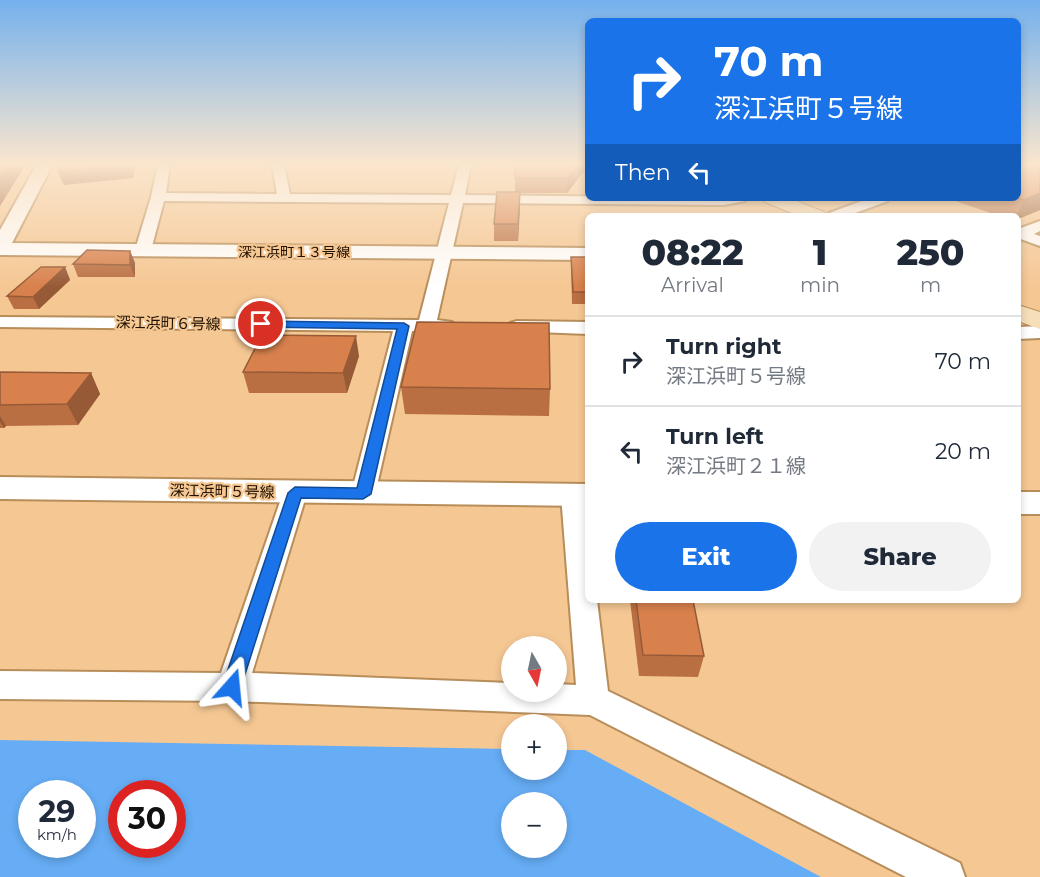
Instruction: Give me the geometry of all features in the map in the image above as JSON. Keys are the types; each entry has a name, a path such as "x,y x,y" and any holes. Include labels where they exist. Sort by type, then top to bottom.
{"main road":[{"path":"764,205 782,213"},
{"path":"789,205 810,213"},
{"path":"1021,299 1040,307"},
{"path":"1021,313 1040,321"}],"street":[{"path":"0,249 23,205"},
{"path":"143,250 156,205"},
{"path":"427,326 456,205"},
{"path":"842,213 864,205"},
{"path":"1040,225 1021,234 1040,241"},
{"name":"深江浜町１３号線","path":"0,249 585,254"},
{"name":"深江浜町６号線","path":"0,322 462,327"},
{"path":"363,494 404,326"},
{"path":"496,327 585,328"},
{"path":"1021,333 1040,332"},
{"name":"深江浜町５号線","path":"0,488 581,495"},
{"path":"232,687 295,493"},
{"path":"581,495 585,563"},
{"path":"1021,503 1040,503"},
{"path":"587,603 593,700"},
{"path":"0,685 232,687 593,700 946,877"}],"water":[{"path":"0,740 501,749 501,780 567,780 567,750 585,750 821,877 0,877"}],"building":[{"path":"496,205 519,205 518,224 494,224"},
{"path":"87,250 130,251 130,265 73,264"},
{"path":"571,257 585,257 585,292 573,292"},
{"path":"41,267 65,267 33,297 7,296"},
{"path":"417,322 549,323 550,389 401,387"},
{"path":"262,335 356,336 343,373 243,372"},
{"path":"0,372 91,373 67,404 0,405"},
{"path":"636,603 694,603 704,656 643,655"}],"route":[{"path":"232,687 295,493 363,494 404,326 261,324"}]}
